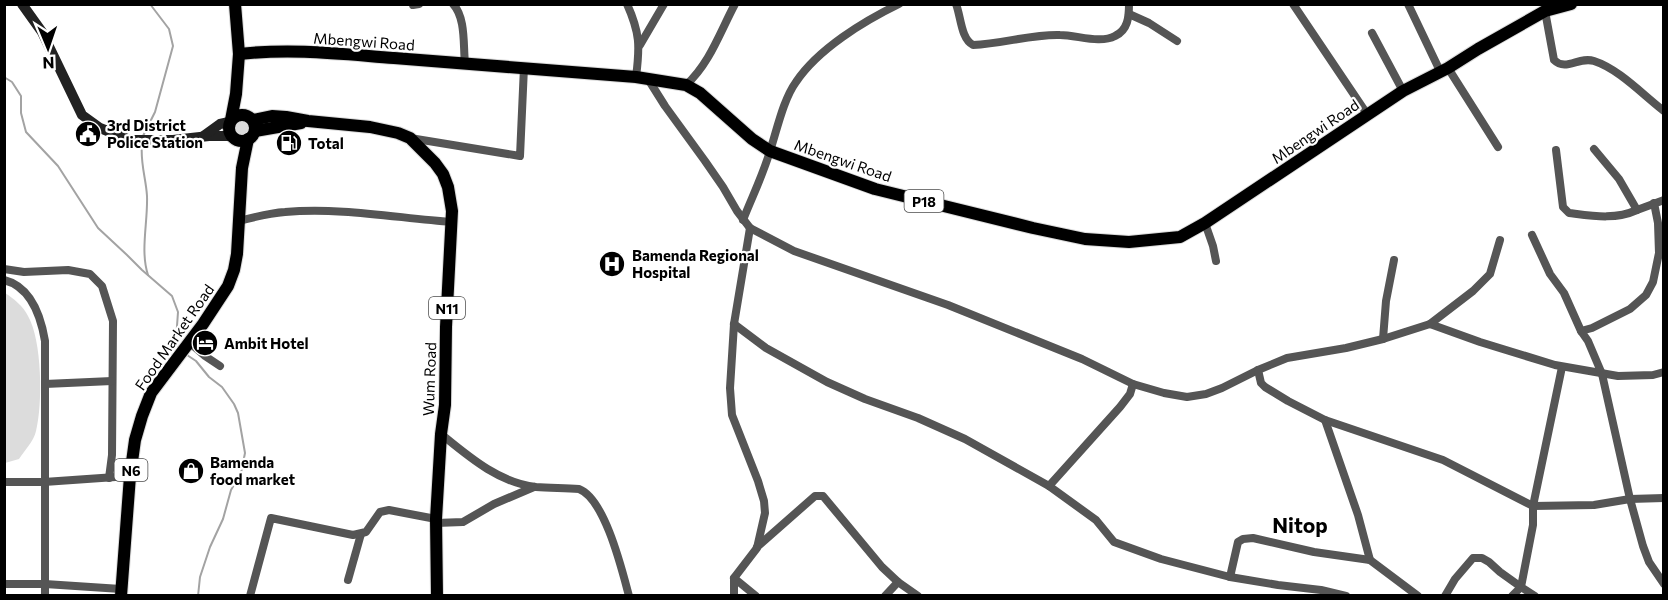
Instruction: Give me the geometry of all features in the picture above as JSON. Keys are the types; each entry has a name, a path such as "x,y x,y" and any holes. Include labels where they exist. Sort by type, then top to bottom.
{"main road":[{"path":"22,4 42,32 82,115 100,128 130,140 232,137 240,141 252,127 243,114 220,124 201,137"},
{"name":"N6","path":"232,137 228,129 238,83 239,54 235,4"},
{"name":"Mbengwi Road","path":"239,54 269,51 331,52 642,77 686,85 700,93 752,139 770,151 875,189 1085,239 1129,242 1180,237 1205,223 1402,91 1545,11 1571,4"},
{"name":"N6","path":"238,83 252,127"},
{"name":"Wum Road","path":"252,127 308,121 370,127 398,133 410,138 444,174 448,187 452,222 446,327 445,405 436,521 437,596"},
{"name":"Food Market Road","path":"121,592 135,440 145,405 151,393 228,286 234,270 242,168 252,127"},
{"name":"Food Market Road","path":"232,137 238,149 242,168"}],"street":[{"path":"414,5 419,4"},
{"path":"453,4 462,20 465,63"},
{"path":"627,4 640,45 642,77 723,186 750,228 794,251 987,320 1082,359 1133,384 1164,393 1187,397 1206,394 1287,358 1346,348 1430,324 1473,291 1490,274 1500,240"},
{"path":"640,45 664,4"},
{"path":"686,85 697,75 708,58 735,4"},
{"path":"744,220 794,84 805,70 829,48 899,4"},
{"path":"956,4 965,36 973,45 1039,35 1110,39 1122,32 1127,24 1129,4"},
{"path":"1293,4 1367,114"},
{"path":"1408,4 1444,69 1498,147"},
{"path":"1545,11 1554,60 1558,64 1563,65 1582,59 1596,61 1611,68 1664,111"},
{"path":"1129,14 1149,23 1176,41"},
{"path":"1372,33 1402,91"},
{"path":"410,138 520,156 524,67"},
{"path":"1594,149 1619,179 1637,210"},
{"path":"1556,150 1563,204 1569,213 1606,217 1625,215 1664,200"},
{"path":"1581,331 1630,309 1646,296 1653,282 1659,253 1658,224 1654,203"},
{"path":"239,220 309,210 452,222"},
{"path":"1205,223 1216,261"},
{"path":"750,228 734,324 730,388 732,415 764,501 765,513 757,548"},
{"path":"1533,234 1550,274 1564,292 1602,374 1630,499 1649,562 1664,584"},
{"path":"1383,339 1386,301 1394,261"},
{"path":"4,269 24,272 68,270 90,274 102,286 112,321 112,455 109,478"},
{"path":"4,280 22,288 32,301 39,313 45,341 45,596"},
{"path":"734,324 775,354 827,382 965,439 1049,486 1096,520 1114,542 1161,559 1230,577 1321,590 1346,596"},
{"path":"1430,324 1511,353 1562,366 1602,374 1637,376 1664,372"},
{"path":"184,349 205,356 220,366"},
{"path":"1512,596 1521,587 1533,525 1533,506 1562,366"},
{"path":"1258,370 1265,387 1325,420 1443,460 1533,506 1594,505 1630,499 1664,498"},
{"path":"45,384 112,381"},
{"path":"1049,486 1120,407 1130,394 1133,384"},
{"path":"1325,420 1359,515 1370,560"},
{"path":"441,434 474,460 509,480 534,487 583,490 592,499 609,529 629,596"},
{"path":"4,482 44,482 130,476"},
{"path":"250,596 271,518 353,535 361,534 369,529 380,512 389,510 436,521 463,522 494,504 534,487"},
{"path":"734,596 734,578 757,548 815,496 823,496 882,567 918,596"},
{"path":"348,580 361,534"},
{"path":"1230,577 1235,547 1243,538 1253,538 1314,552 1370,560 1418,596"},
{"path":"1445,596 1455,579 1473,558 1477,557 1489,562 1535,596"},
{"path":"734,578 756,596"},
{"path":"885,596 898,582"},
{"path":"4,584 45,584 121,592"}],"shaded area":[{"path":"238,120 244,120 249,128 247,134 238,136 233,131 233,125"},
{"path":"5,293 24,309 33,327 39,356 40,405 33,438 19,459 5,463"}],"waterway":[{"path":"143,136 155,112 173,46 169,29 150,4"},
{"path":"4,77 12,82 21,96 21,113 26,132 58,166 98,228 172,296 178,312 176,340 178,347"},
{"path":"142,144 147,196 144,246 148,275"},
{"path":"187,355 222,387 234,404 238,413 245,453 241,473 231,490 223,519 200,577 198,596"}],"place":[{"name":"3rd District Police Station","path":"88,134"},
{"name":"Total","path":"289,143"},
{"name":"Bamenda Regional Hospital","path":"612,264"},
{"name":"Ambit Hotel","path":"205,343"},
{"name":"Bamenda food market","path":"191,471"}],"district":[{"name":"Nitop","path":"1300,524"}]}
